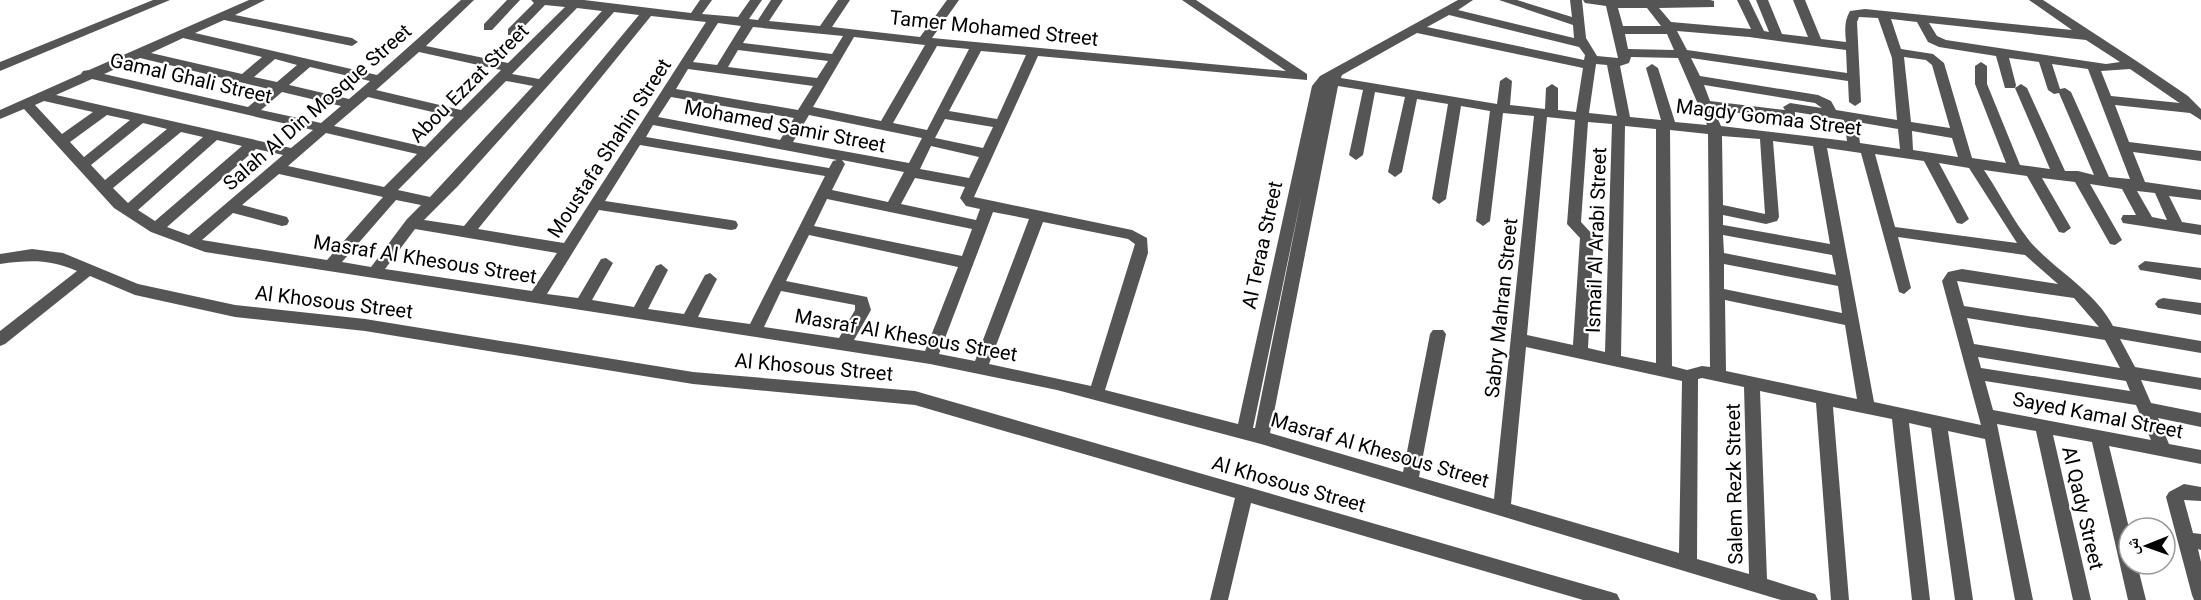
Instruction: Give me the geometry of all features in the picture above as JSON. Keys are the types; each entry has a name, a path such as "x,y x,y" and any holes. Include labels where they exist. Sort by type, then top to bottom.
{"street":[{"path":"0,67 164,0"},
{"path":"0,115 87,74 259,0"},
{"name":"Salah Al Din Mosque Street","path":"190,242 292,153 382,80 468,0"},
{"path":"488,27 514,0"},
{"name":"Tamer Mohamed Street","path":"537,0 576,2 611,8 646,8 714,20 1303,77"},
{"path":"512,32 543,0"},
{"path":"694,17 706,0"},
{"path":"750,23 756,0"},
{"path":"720,70 750,23 777,0"},
{"path":"823,31 844,0"},
{"path":"885,126 928,41 953,0"},
{"path":"1188,0 1303,77 1328,80 1467,0"},
{"path":"1208,0 1328,80"},
{"path":"1505,0 1578,23"},
{"path":"1576,0 1578,23 1584,44 1590,51 1582,117 1575,224 1587,236 1580,353"},
{"path":"1589,0 1611,4 1708,2 1724,30"},
{"path":"1743,0 1759,34"},
{"path":"1762,0 1777,37"},
{"path":"1799,0 1816,42"},
{"path":"1859,0 1860,13"},
{"path":"2035,0 2134,65 2198,113"},
{"name":"Abou Ezzat Street","path":"330,266 427,152 576,2"},
{"path":"1649,3 1670,28 1707,105 1715,129 1718,375"},
{"name":"Ismail Al Arabi Street","path":"1611,4 1618,30 1622,120 1613,360"},
{"path":"374,273 412,223 433,203 611,8"},
{"path":"468,231 646,8"},
{"path":"1448,11 1584,44"},
{"path":"1855,102 1851,22 1860,13 2089,36"},
{"path":"1883,14 1897,52 1907,153"},
{"path":"222,16 352,42"},
{"path":"1921,19 1929,35 1936,42 2093,66 2118,68 2134,65"},
{"name":"Moustafa Shahin Street","path":"536,298 714,20"},
{"path":"1618,30 1670,28 1724,30 1854,47"},
{"path":"1416,29 1590,62 1618,57 1683,54 1854,78"},
{"path":"181,34 382,80"},
{"path":"784,145 850,34"},
{"path":"735,46 836,58"},
{"path":"892,208 977,46"},
{"path":"418,48 542,84"},
{"path":"1034,52 973,184 968,200 1132,235 1142,242 1096,394"},
{"path":"1897,52 1929,57 1938,63 1958,134 1969,162 2029,250 2078,293 2111,333 2145,405 2163,450"},
{"path":"2001,52 2059,174"},
{"path":"136,53 352,104"},
{"path":"244,79 272,55"},
{"path":"2044,58 2103,180"},
{"path":"251,111 307,63"},
{"path":"685,65 820,83"},
{"path":"1981,66 1981,84 2015,169"},
{"path":"2093,66 2124,146 2132,184 2147,222"},
{"path":"1652,68 1666,125 1664,371"},
{"name":"Gamal Ghali Street","path":"87,74 427,152"},
{"path":"1695,79 1790,105 1958,134"},
{"name":"Magdy Gomaa Street","path":"1328,80 1500,108 1766,135 2078,176 2201,195"},
{"name":"Al Teraa Street","path":"1244,433 1328,80"},
{"name":"Al Teraa Street","path":"1261,437 1328,80"},
{"path":"1483,221 1506,81"},
{"path":"1356,155 1370,87"},
{"name":"Sabry Mahran Street","path":"1502,507 1546,113 1552,88"},
{"path":"367,92 464,115"},
{"path":"668,92 885,126 987,154"},
{"path":"1395,172 1412,94"},
{"path":"42,96 292,153"},
{"path":"2106,100 2198,113"},
{"path":"1439,199 1455,101"},
{"name":"Masraf Al Khesous Street","path":"26,103 104,189 128,211 156,228 190,242 224,251 980,367 1096,394 1261,437 1809,600"},
{"path":"1707,105 1790,105"},
{"path":"1790,105 1790,138"},
{"path":"62,142 105,110"},
{"path":"942,114 1001,124"},
{"path":"1850,116 1889,231 1904,288"},
{"path":"83,165 141,118"},
{"name":"Mohamed Samir Street","path":"650,120 842,156 973,184"},
{"path":"104,189 178,127"},
{"path":"128,211 214,135"},
{"path":"1717,210 1763,219 1772,217 1766,135"},
{"path":"637,140 833,173"},
{"path":"1819,142 1867,407"},
{"path":"156,228 253,144"},
{"path":"2124,146 2201,156"},
{"path":"754,331 842,156"},
{"path":"1928,156 1962,219"},
{"path":"275,168 433,203"},
{"path":"2031,171 2064,228"},
{"path":"2078,176 2115,240"},
{"path":"2159,188 2177,227"},
{"path":"823,193 981,226"},
{"path":"596,205 731,225"},
{"path":"930,358 989,205"},
{"path":"230,207 282,221"},
{"path":"980,367 1038,215"},
{"path":"2128,219 2201,230"},
{"path":"412,223 567,249"},
{"path":"805,229 967,263"},
{"path":"1717,229 1839,251"},
{"path":"1889,231 2029,250"},
{"name":"Al Khosous Street","path":"0,259 46,255 58,257 135,289 235,311 364,325 693,378 915,398 1611,600"},
{"path":"1717,257 1845,282"},
{"path":"582,305 606,263"},
{"path":"2145,266 2201,274"},
{"path":"638,314 661,270"},
{"path":"0,340 87,271"},
{"path":"2024,600 1992,434 1949,281 1953,276 1962,275 2078,293"},
{"path":"688,321 710,279"},
{"path":"777,285 862,301 864,308 843,345"},
{"path":"1717,293 1852,321"},
{"path":"2163,304 2201,309"},
{"path":"1957,311 2201,347"},
{"path":"1410,481 1438,334"},
{"path":"1520,340 1690,376 1699,371 1992,434"},
{"path":"1968,349 2201,384"},
{"path":"1975,373 2145,405 2201,420"},
{"path":"1688,564 1690,376"},
{"name":"Salem Rezk Street","path":"1752,382 1758,585"},
{"path":"1824,398 1840,600"},
{"path":"1900,414 1921,600"},
{"name":"Sayed Kamal Street","path":"1987,415 2201,457"},
{"path":"1938,422 1964,600"},
{"name":"Al Qady Street","path":"2043,426 2082,600"},
{"path":"2099,437 2137,600"},
{"path":"2200,587 2194,540 2175,501 2179,492 2201,494"},
{"path":"1219,600 1245,493"}]}
